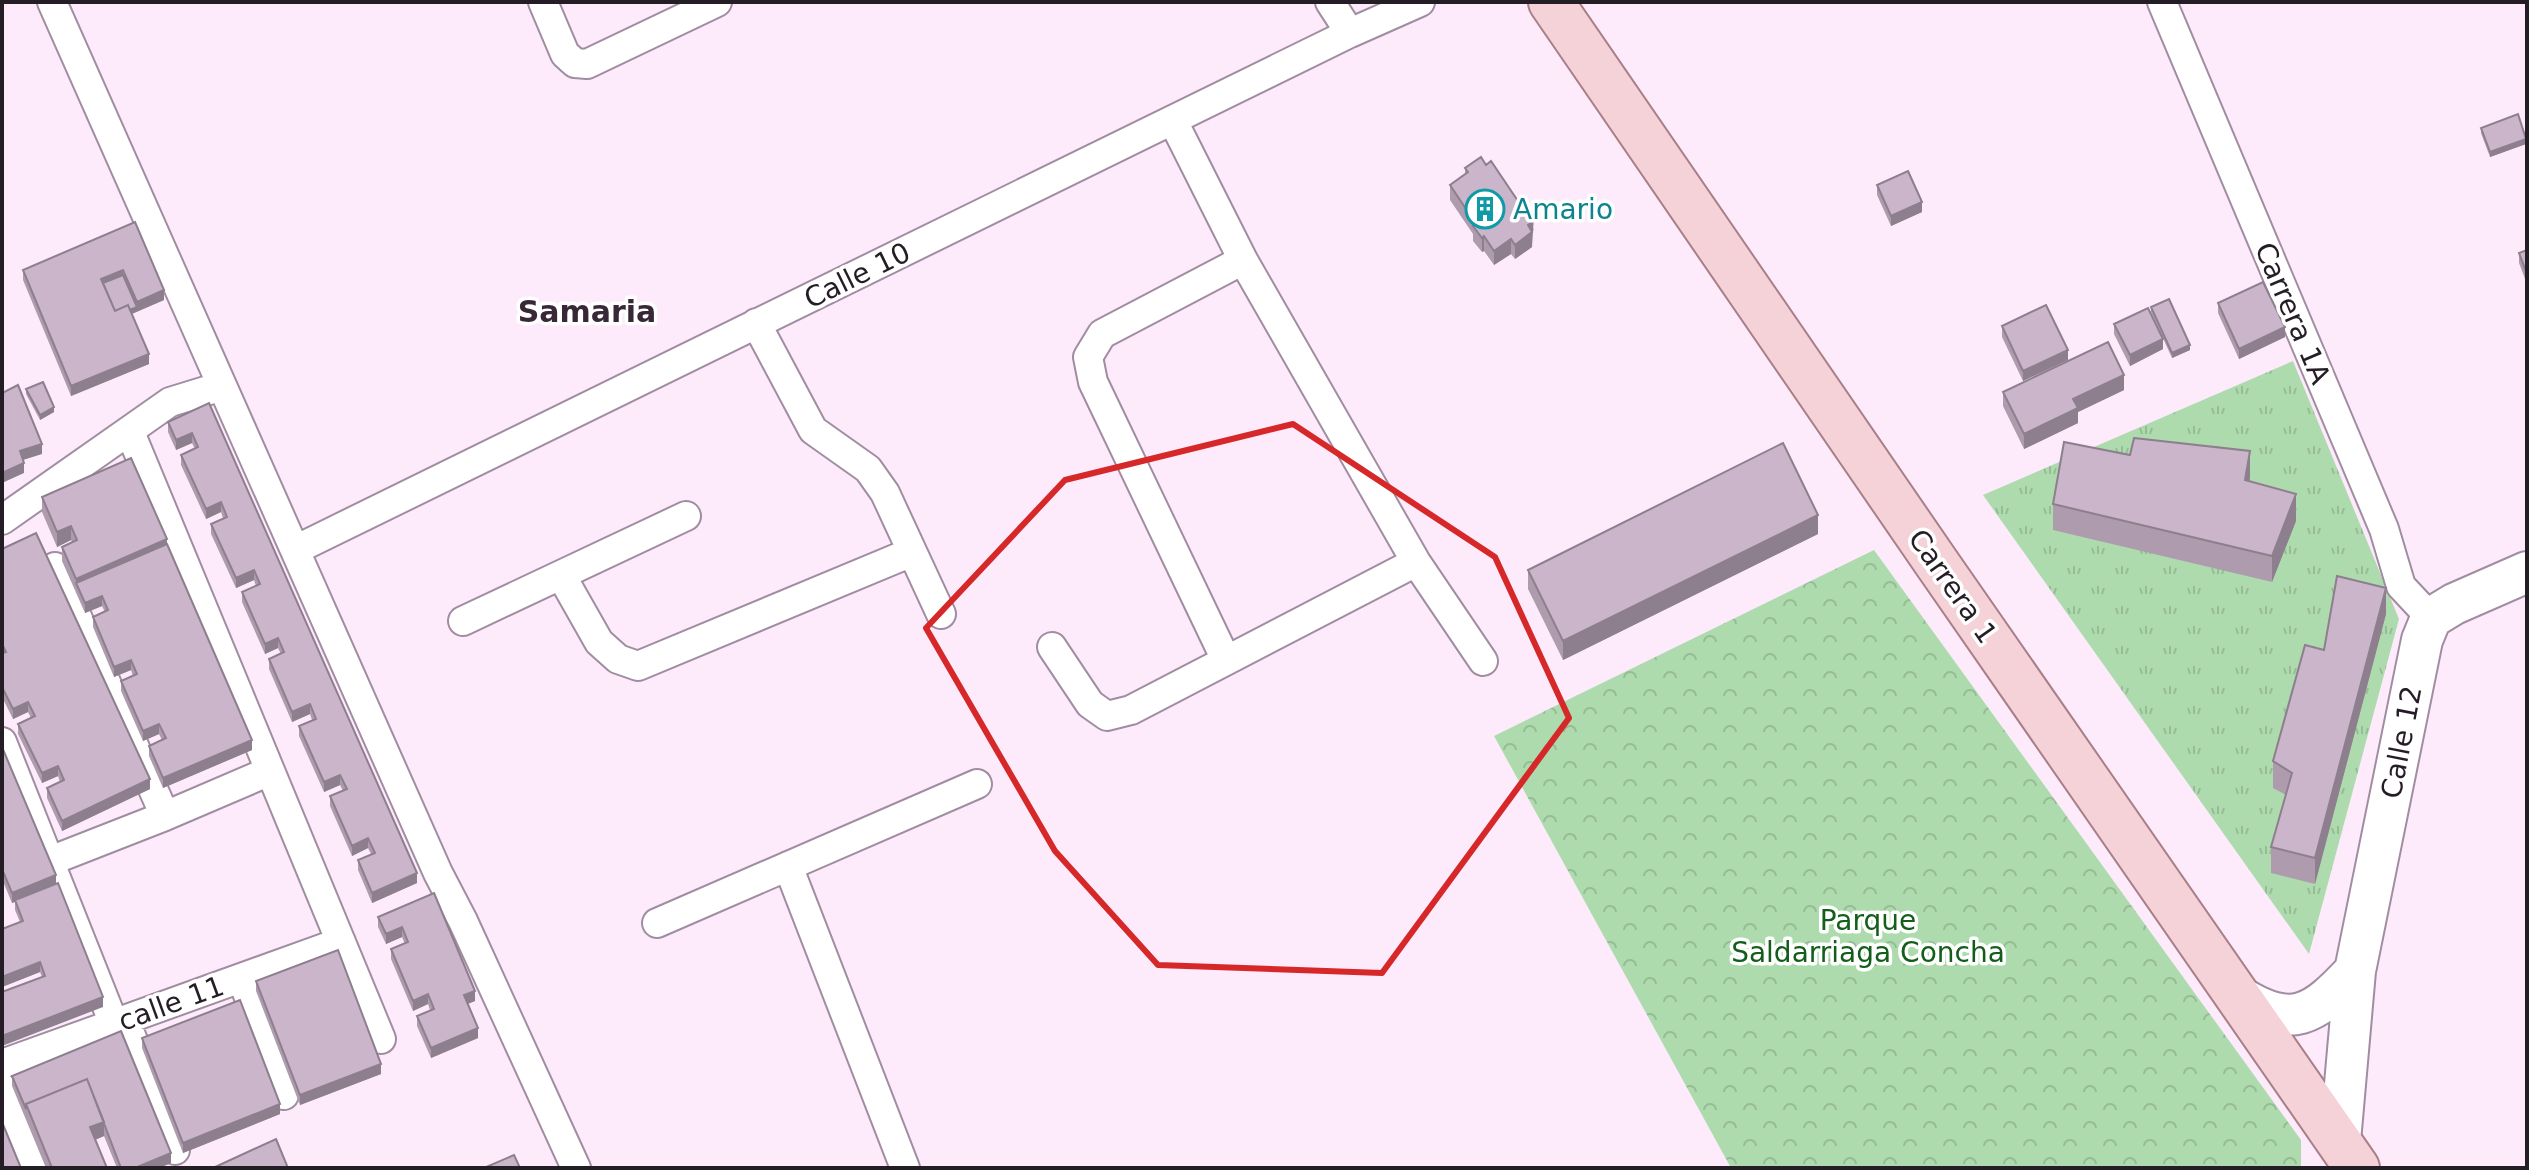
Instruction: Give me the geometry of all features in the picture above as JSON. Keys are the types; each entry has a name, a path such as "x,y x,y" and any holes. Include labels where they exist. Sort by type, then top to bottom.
{"main road":[{"name":"Carrera 1","path":"1549,7 2348,1154"}],"street":[{"path":"52,2 438,873 576,1168"},
{"path":"543,2 565,54 575,63 587,64 717,2"},
{"path":"1330,2 1350,33"},
{"name":"Calle 10","path":"295,550 1350,33 1420,2"},
{"name":"Carrera 1A","path":"2166,3 2384,529 2401,586 2431,618"},
{"path":"1173,121 1243,260 1416,562 1483,661"},
{"path":"1226,660 1093,382 1088,357 1102,334 1243,260"},
{"path":"756,323 813,430 868,469 885,493 941,614"},
{"path":"2,520 170,402 222,386"},
{"path":"130,432 381,1039"},
{"path":"463,621 686,516"},
{"path":"561,575 599,642 618,659 638,666 912,552"},
{"path":"1052,647 1090,704 1107,716 1131,710 1416,562"},
{"path":"55,567 165,816"},
{"path":"2431,618 2454,604 2527,572"},
{"path":"2369,587 2401,586"},
{"name":"Calle 12","path":"2348,1154 2355,971 2422,640 2431,618"},
{"path":"2,742 175,1150"},
{"path":"50,861 270,771"},
{"path":"657,923 977,784"},
{"path":"788,866 905,1168"},
{"name":"calle 11","path":"2,1064 341,942"},
{"path":"2237,995 2260,1010 2273,1014 2304,1013 2321,1005 2355,971"},
{"path":"242,978 284,1095"},
{"path":"2,1088 35,1168"}],"highlighted area":[{"path":"1293,424 1495,557 1569,718 1382,973 1158,965 1055,851 926,628 1065,480"}],"green space":[{"path":"2293,361 2399,619 2309,954 1983,495"},
{"name":"Parque Saldarriaga Concha","path":"1874,550 2301,1140 2301,1168 1731,1168 1494,736"}],"building":[{"path":"2518,114 2526,139 2490,152 2481,128"},
{"name":"Amario","path":"1481,157 1486,165 1491,161 1522,207 1526,205 1534,215 1529,218 1532,222 1528,225 1532,232 1515,245 1511,239 1494,251 1473,226 1476,224 1450,185 1468,172 1465,168"},
{"path":"1908,171 1922,202 1891,216 1877,185"},
{"path":"135,222 164,290 137,302 123,270 101,279 115,311 128,305 149,354 71,386 23,270"},
{"path":"2527,250 2527,274 2519,253"},
{"path":"123,275 137,307 130,310 128,305 115,311 103,283"},
{"path":"2263,282 2285,327 2239,349 2218,303"},
{"path":"2169,299 2190,345 2172,353 2151,307"},
{"path":"2046,305 2068,350 2023,371 2002,326"},
{"path":"2148,308 2163,339 2130,355 2114,324"},
{"path":"2108,342 2124,375 2073,399 2078,408 2024,434 2003,392"},
{"path":"43,382 54,407 40,415 26,389"},
{"path":"18,385 42,444 20,451 24,463 2,473 2,393"},
{"path":"209,403 417,873 372,893 358,860 375,853 368,838 352,846 330,796 347,789 340,775 324,782 299,726 316,719 310,704 292,712 269,659 284,652 278,638 265,644 242,592 260,584 254,570 236,578 211,524 227,517 221,502 206,509 181,455 198,447 192,433 176,440 168,422"},
{"path":"2134,438 2250,451 2245,480 2296,494 2272,556 2053,504 2064,442 2130,455"},
{"path":"1783,443 1818,515 1563,641 1528,570"},
{"path":"131,458 167,539 76,579 62,547 77,540 71,526 57,532 42,497"},
{"path":"36,533 150,779 62,821 47,788 64,780 58,766 42,773 18,724 35,716 28,702 13,709 2,687 2,653 6,652 2,644 2,549"},
{"path":"167,544 252,740 163,778 149,746 166,738 159,724 143,731 121,681 137,674 131,660 114,667 93,617 108,610 102,596 85,603 76,583"},
{"path":"2337,576 2386,588 2315,858 2271,847 2292,773 2273,761 2305,645 2324,650"},
{"path":"2,747 56,875 12,893 2,869"},
{"path":"58,883 103,997 2,1036 2,992 45,976 40,962 2,977 2,929 23,921 15,900"},
{"path":"434,893 475,991 464,995 478,1028 431,1048 417,1016 434,1009 428,994 413,1001 391,949 408,942 402,927 386,934 378,917"},
{"path":"338,950 381,1064 300,1095 256,981"},
{"path":"240,1000 280,1104 183,1143 142,1038"},
{"path":"121,1031 171,1153 135,1168 121,1168 87,1079 26,1104 26,1109 12,1076"},
{"path":"87,1079 104,1122 90,1127 107,1168 52,1168 26,1104"},
{"path":"2,1122 21,1168 2,1168"},
{"path":"276,1139 288,1168 213,1168"},
{"path":"514,1155 520,1168 484,1168"}],"place":[{"name":"Amario","path":"1485,209"}],"district":[{"name":"Samaria","path":"587,312"}]}
